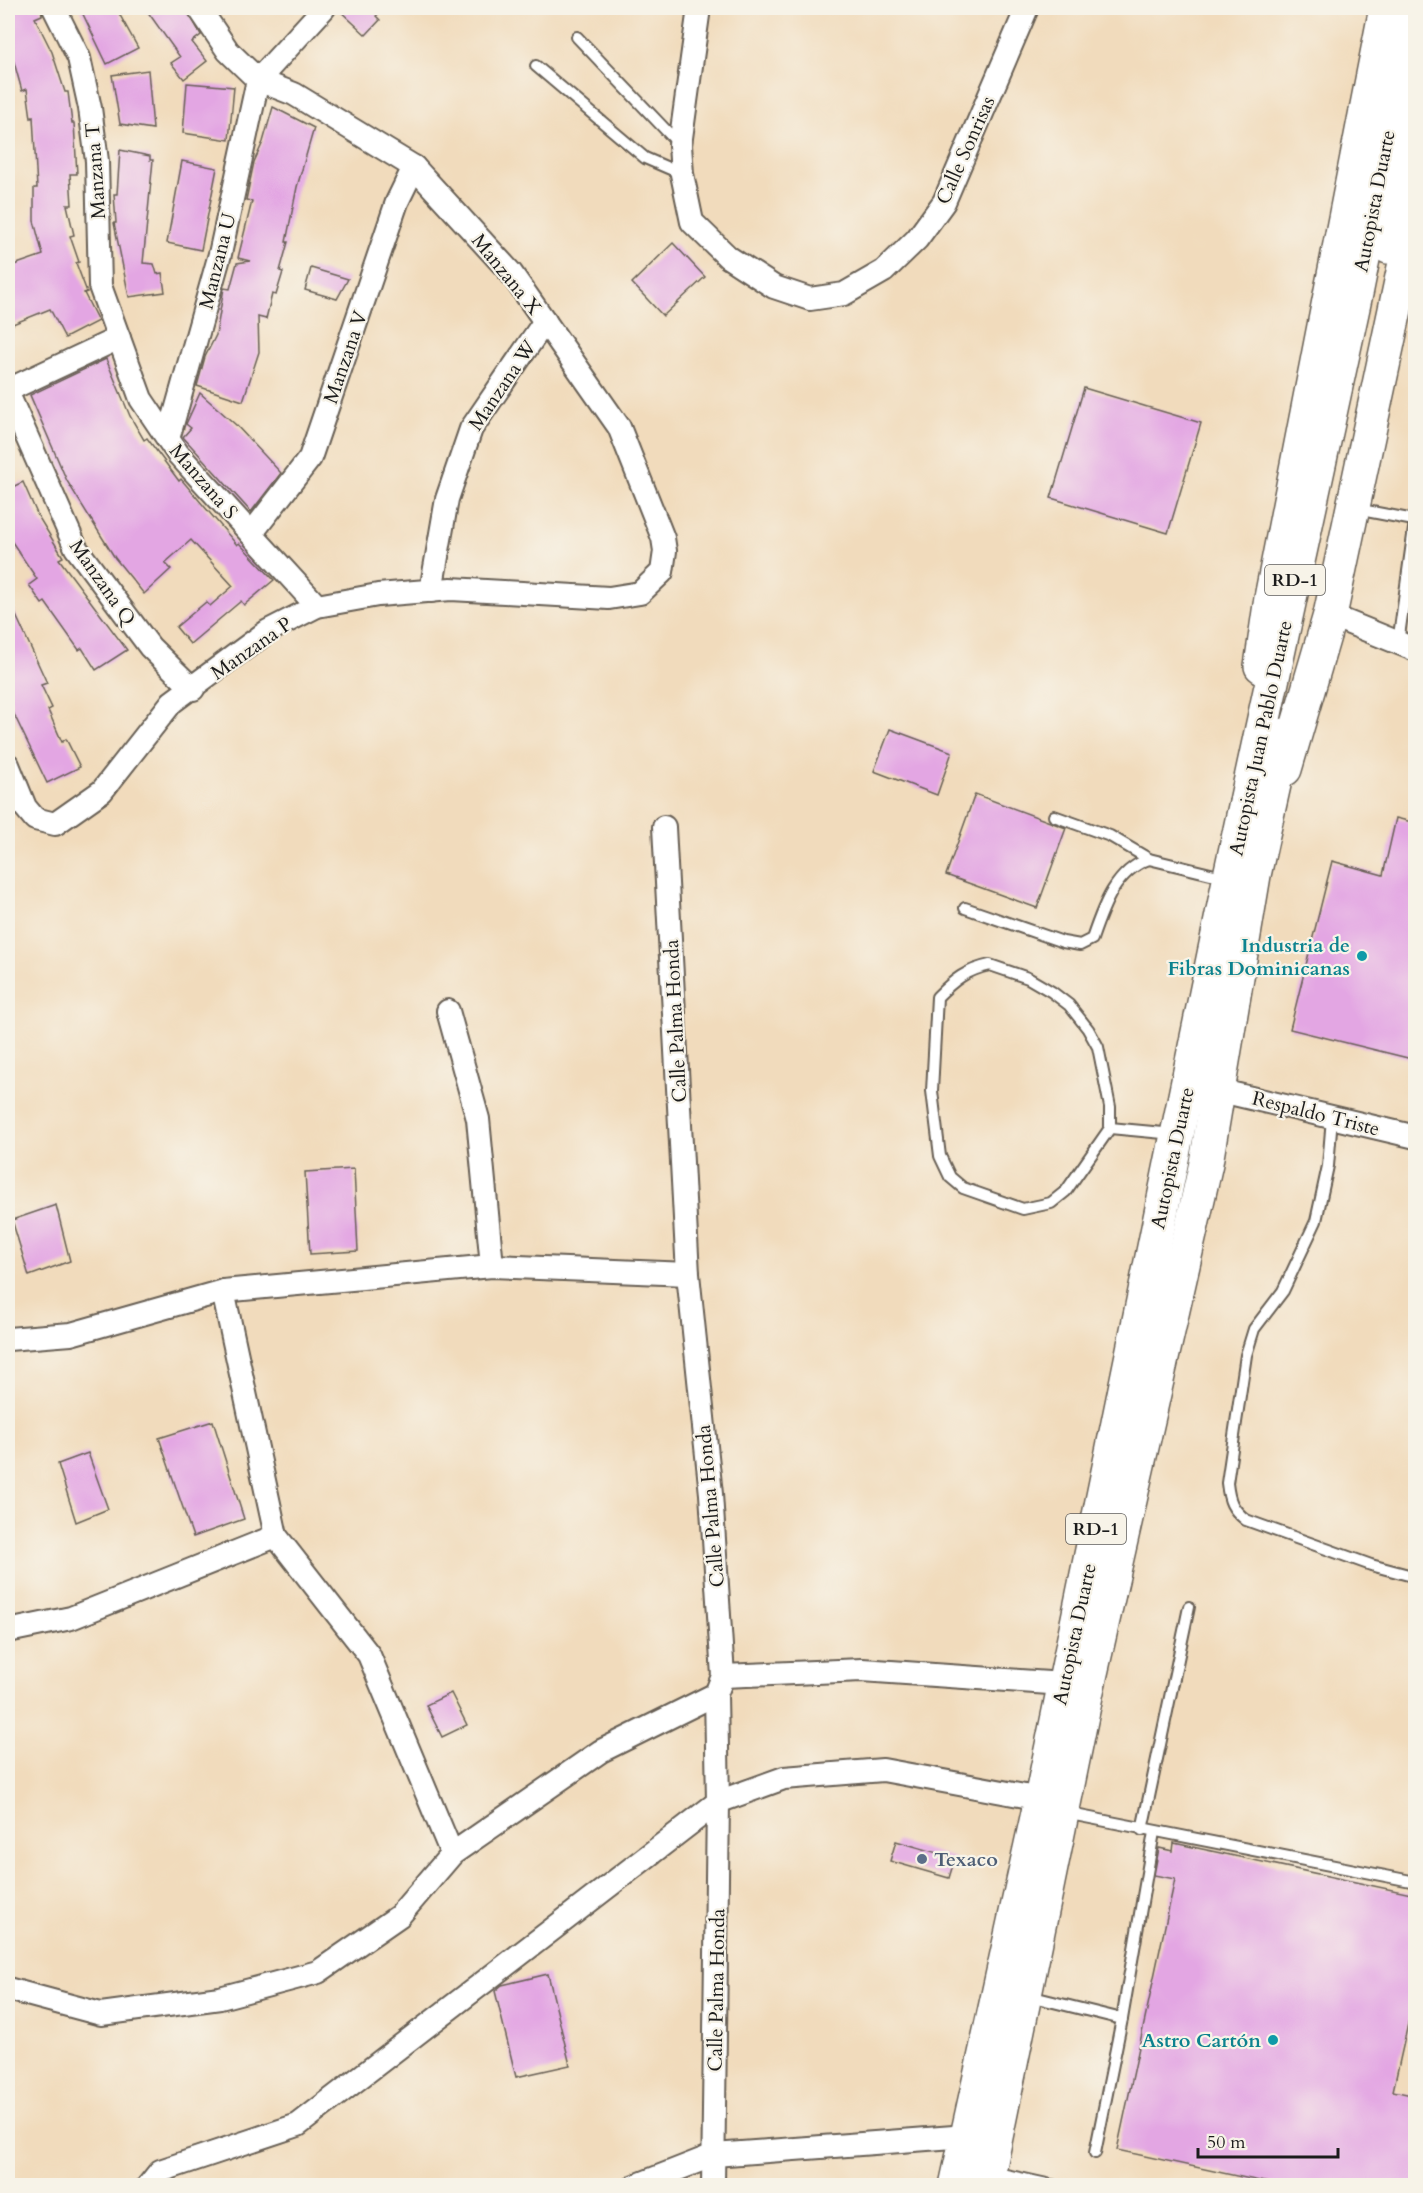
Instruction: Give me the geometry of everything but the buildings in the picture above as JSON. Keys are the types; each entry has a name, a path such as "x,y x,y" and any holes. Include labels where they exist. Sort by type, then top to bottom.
{"main road":[{"path":"1239,875 1271,598 1386,8"},
{"name":"Autopista Duarte","path":"1367,293 1413,8"},
{"name":"Autopista Duarte","path":"1367,293 1416,117"},
{"path":"1239,875 1330,615 1352,508 1409,268 1416,211"},
{"name":"Autopista Juan Pablo Duarte","path":"1239,875 1367,293"},
{"name":"Autopista Duarte","path":"957,2186 967,2136 1051,1806 1206,1162 1217,1090 1239,875"},
{"name":"Autopista Duarte","path":"988,2178 1023,1994 1051,1806 1064,1684 1177,1134 1239,875"}],"street":[{"name":"Manzana T","path":"54,8 79,58 90,108 97,161 100,286 119,339"},
{"path":"199,8 228,51 258,80 324,8"},
{"name":"Calle Sonrisas","path":"699,8 680,145 682,174 692,222 728,257 774,287 810,299 844,294 884,271 917,239 944,202 1027,8"},
{"name":"Manzana X","path":"258,80 294,94 414,167 511,273 619,427 663,538 665,551"},
{"name":"Manzana U","path":"168,439 220,254 258,80"},
{"name":"Manzana V","path":"251,534 310,458 398,202 414,167"},
{"name":"Manzana W","path":"431,591 447,499 471,429 545,321"},
{"path":"8,392 119,339"},
{"name":"Manzana S","path":"119,339 141,399 178,454 316,606"},
{"name":"Manzana Q","path":"8,392 76,548 150,647 193,689"},
{"name":"Manzana P","path":"8,765 25,807 35,819 55,824 102,791 172,702 193,689 268,631 316,606 378,595 451,590 609,598 640,593 662,572 665,551"},
{"path":"1330,615 1407,646"},
{"name":"Calle Palma Honda","path":"664,827 688,1274 711,1494 720,1685 713,2186"},
{"path":"448,1011 478,1119 492,1266"},
{"name":"Respaldo Triste","path":"1217,1090 1416,1137"},
{"path":"8,1339 71,1334 223,1291 492,1266 688,1274"},
{"path":"223,1291 276,1536 369,1655 452,1854"},
{"path":"8,1631 71,1618 276,1536"},
{"path":"8,1989 101,2014 220,1998 318,1972 399,1916 452,1854 601,1751 720,1685 862,1670 1064,1684"},
{"path":"148,2186 160,2171 298,2125 718,1802 784,1778 883,1770 1051,1806"},
{"path":"635,2186 714,2155 967,2136"}],"lane":[{"path":"577,38 680,145"},
{"path":"536,66 645,158 682,174"},
{"path":"1352,508 1415,517 1407,646"},
{"path":"1054,816 1110,836 1149,859 1239,875"},
{"path":"964,908 1063,942 1080,945 1092,939 1114,886 1136,863 1149,859"},
{"path":"990,965 1028,978 1052,992 1069,1005 1088,1029 1098,1047 1110,1107 1110,1128 1066,1191 1051,1203 1023,1209 963,1188 950,1177 940,1156 932,1091 937,997 957,977 972,969 990,965"},
{"path":"1332,1118 1328,1166 1316,1221 1283,1291 1254,1329 1246,1355 1227,1483 1228,1499 1234,1510 1246,1520 1371,1565 1416,1577"},
{"path":"1110,1128 1177,1134"},
{"path":"1142,1830 1189,1607"},
{"path":"1051,1806 1142,1830 1416,1882"},
{"path":"1095,2153 1122,2019 1154,1832"},
{"path":"1023,1994 1122,2019"},
{"path":"988,2178 1056,2186"}],"place":[{"name":"Industria de Fibras Dominicanas","path":"1362,956"},
{"name":"Texaco","path":"922,1859"},
{"name":"Astro Cartón","path":"1273,2040"}]}
